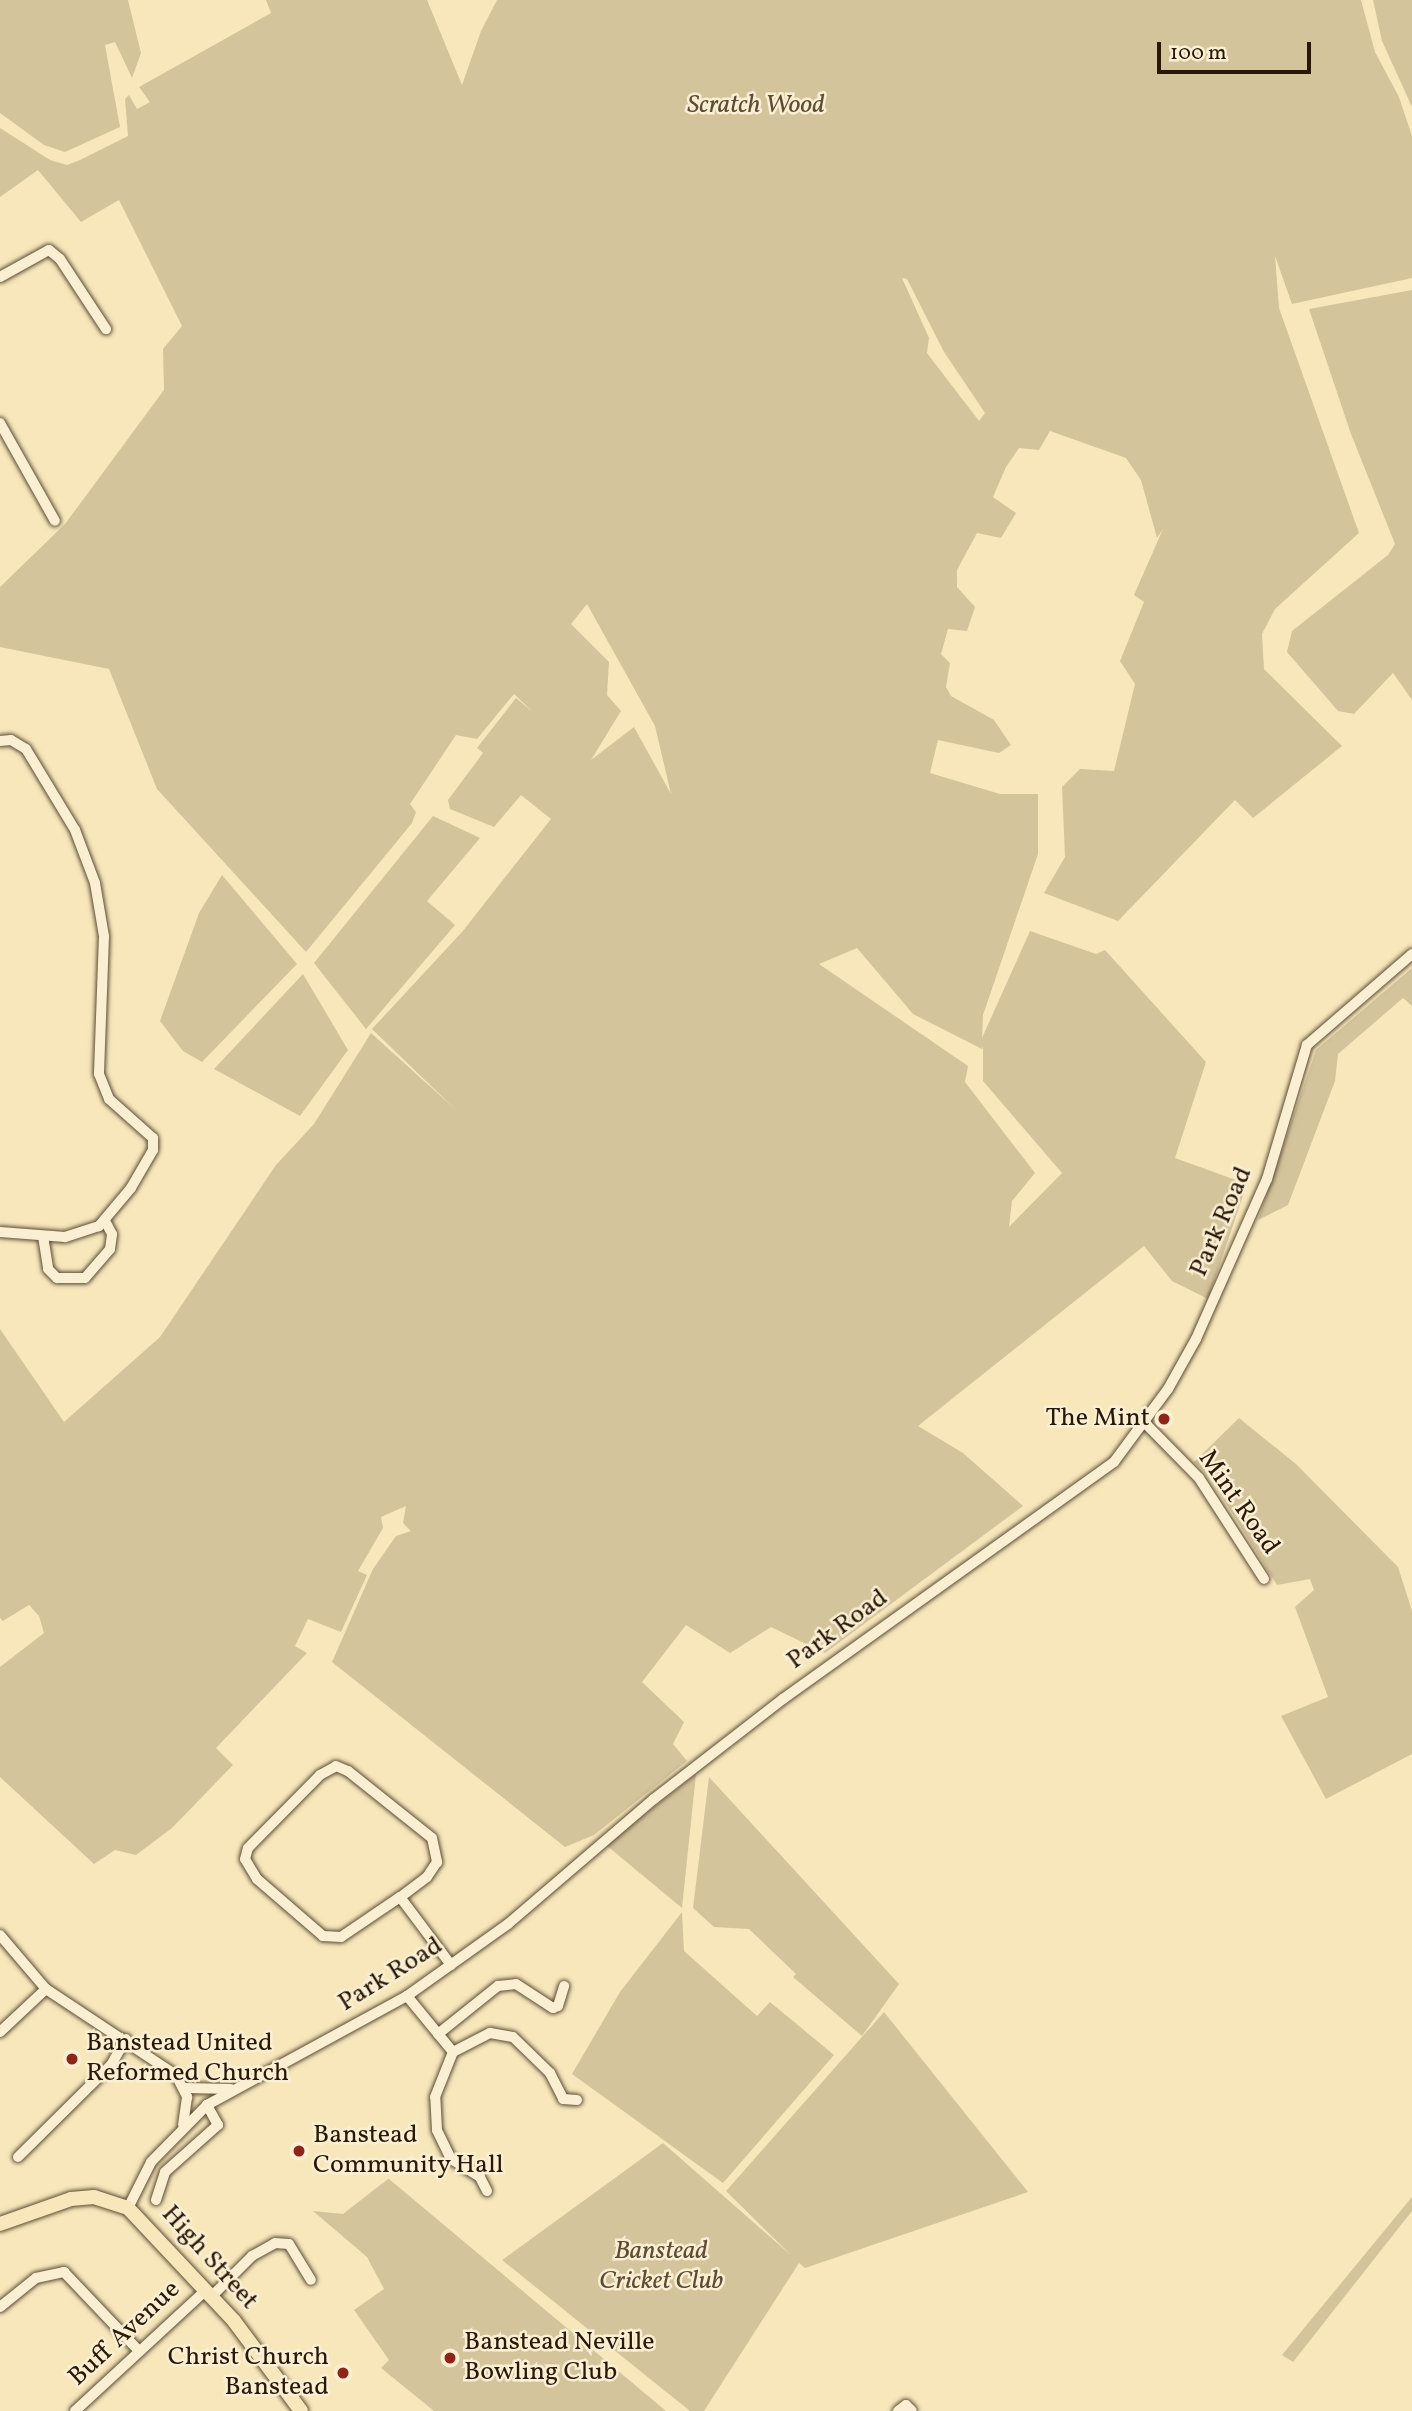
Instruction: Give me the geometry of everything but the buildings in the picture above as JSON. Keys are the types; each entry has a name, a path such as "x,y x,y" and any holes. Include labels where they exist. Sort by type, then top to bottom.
{"main road":[{"path":"0,2224 71,2199 94,2197 128,2208"},
{"name":"High Street","path":"128,2208 209,2293 300,2411"}],"street":[{"path":"0,277 49,250 60,258 106,329"},
{"path":"0,423 55,521"},
{"path":"0,1232 43,1236 78,1235 105,1221 131,1188 153,1150 153,1138 109,1099 99,1074 104,936 95,883 75,830 49,782 26,749 3,740"},
{"name":"Park Road","path":"128,2208 151,2162 183,2125 207,2105 233,2088 407,1996 451,1965 783,1699 1114,1462 1145,1423 1196,1339 1267,1179 1307,1045 1412,954"},
{"path":"43,1236 48,1269 57,1278 85,1278 104,1262 110,1249 112,1234 105,1221"},
{"name":"Mint Road","path":"1145,1423 1199,1478 1264,1579"},
{"path":"336,1766 420,1827 437,1846 433,1870 400,1897 341,1937 323,1936 257,1879 245,1859 248,1848 320,1775 336,1766"},
{"path":"400,1897 451,1965"},
{"path":"0,1935 46,1989 167,2067 185,2088 183,2125"},
{"path":"438,2034 498,1986 516,1984 553,2008 564,1986"},
{"path":"0,2032 46,1989"},
{"path":"407,1996 453,2052"},
{"path":"487,2191 480,2177 452,2159 436,2130 435,2097 453,2052 491,2033 513,2037 550,2073 563,2099 577,2100"},
{"path":"18,2157 111,2065 126,2039"},
{"path":"185,2088 233,2088"},
{"path":"156,2200 165,2172 218,2125 207,2105"},
{"path":"151,2162 165,2172"},
{"name":"Buff Avenue","path":"75,2411 139,2351 252,2256 275,2243 289,2244 311,2280"},
{"path":"0,2307 36,2278 64,2272 139,2351"}],"green space":[{"path":"0,0 128,0 141,53 132,78 115,42 105,45 120,127 65,152 44,145 0,113"},
{"name":"Scratch Wood","path":"266,0 427,0 462,85 481,31 497,0 1361,0 1375,52 1399,97 1412,136 1412,278 1292,304 1275,256 1279,308 1359,533 1275,609 1262,634 1264,669 1342,746 1253,818 1235,800 1118,921 1044,893 1065,857 1062,787 1080,769 1114,771 1135,684 1120,661 1144,602 1134,595 1163,529 1157,538 1141,480 1126,458 1050,431 1039,450 1019,448 1006,467 993,497 1016,513 1001,538 977,533 957,570 957,587 975,607 967,631 948,629 941,654 950,663 946,687 951,696 994,720 1011,745 999,753 938,740 930,773 1000,794 1038,794 1038,854 983,1015 982,1038 1030,931 1096,954 1105,950 1206,1062 1175,1158 1247,1184 1208,1299 1172,1281 1144,1246 918,1426 963,1453 1023,1506 825,1653 771,1627 730,1653 686,1625 642,1682 684,1722 673,1744 687,1761 594,1835 565,1847 332,1662 373,1569 396,1536 411,1531 403,1523 406,1506 381,1517 383,1528 358,1571 367,1575 341,1632 308,1619 295,1646 307,1653 216,1748 233,1765 172,1828 136,1855 115,1850 94,1864 0,1777 0,1667 44,1633 39,1616 29,1605 3,1621 0,1618 0,1329 64,1422 160,1337 276,1165 314,1124 371,1033 455,1109 372,1029 462,932 551,819 521,795 494,827 450,809 448,800 483,753 477,748 516,698 533,712 514,694 477,739 456,735 410,804 416,812 412,823 306,952 157,789 109,669 0,647 0,587 65,524 164,390 163,349 182,326 119,200 81,222 38,170 0,197 0,128 50,160 67,165 80,160 128,136 125,99 129,95 137,109 150,102 139,87 271,13","holes":["902,278 907,279 944,352 985,413 979,421 927,353 929,338","587,604 655,726 671,794 634,727 591,760 621,711 607,695 609,662 571,624","857,948 913,1014 982,1049 983,1046 983,1081 1062,1173 1009,1227 1012,1201 1035,1173 965,1082 968,1066 819,964"]},
{"path":"1373,0 1412,0 1412,107 1382,41"},
{"path":"1412,290 1412,700 1393,673 1354,714 1338,711 1287,652 1292,631 1388,555 1395,544 1351,434 1309,309"},
{"path":"433,816 480,838 427,901 455,925 366,1029 314,963"},
{"path":"222,875 297,964 202,1062 183,1051 160,1021 199,913"},
{"path":"1412,968 1412,1006 1403,998 1338,1054 1335,1081 1288,1205 1258,1220 1316,1050"},
{"path":"303,974 348,1050 300,1116 214,1069"},
{"path":"1239,1418 1296,1464 1398,1567 1412,1611 1412,1754 1326,1799 1281,1716 1328,1697 1295,1607 1314,1590 1310,1579 1277,1585 1209,1476 1194,1462"},
{"path":"696,1774 682,1908 606,1845"},
{"path":"709,1777 899,1984 862,2036 793,1977 796,1974 749,1929 714,1927 693,1908"},
{"path":"682,1912 684,1951 757,2016 770,2002 834,2055 723,2183 572,2074 620,1992"},
{"name":"Banstead Cricket Club","path":"884,2012 1028,2192 805,2268 799,2263 704,2411 690,2411 502,2260 663,2143 792,2256 726,2191"},
{"path":"388,2179 666,2411 434,2411 381,2368 389,2360 354,2310 384,2289 367,2257 313,2211 343,2214"},
{"path":"1412,2197 1412,2211 1293,2362 1282,2355"}],"place":[{"name":"The Mint","path":"1164,1419"},
{"name":"Banstead United Reformed Church","path":"72,2059"},
{"name":"Banstead Community Hall","path":"299,2151"},
{"name":"Banstead Neville Bowling Club","path":"450,2358"},
{"name":"Christ Church Banstead","path":"343,2373"}]}
